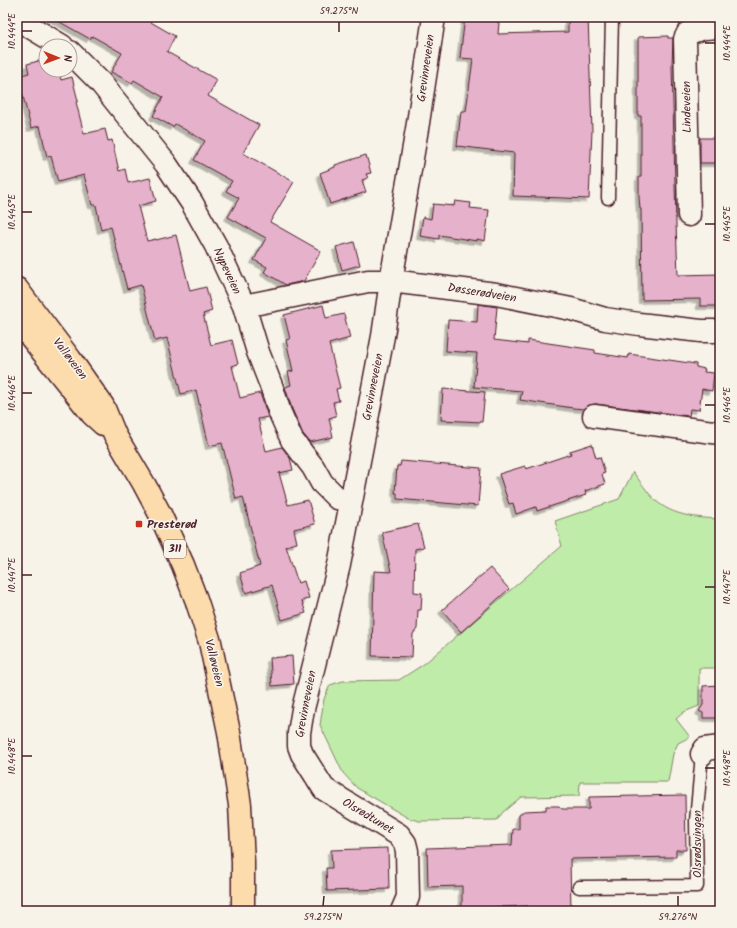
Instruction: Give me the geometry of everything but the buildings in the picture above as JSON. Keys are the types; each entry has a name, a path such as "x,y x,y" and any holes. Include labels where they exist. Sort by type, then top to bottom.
{"main road":[{"name":"Valløveien","path":"17,289 103,406 115,435 160,514 183,565 196,599 210,642 230,732 240,805 243,862 243,911"},
{"name":"Valløveien","path":"17,320 92,414 115,435"}],"street":[{"name":"Grevinneveien","path":"302,754 299,746 298,733 339,565 383,336 434,17"},
{"path":"17,19 49,38"},
{"name":"Lindeveien","path":"689,215 686,39 688,33 705,28 720,27"},
{"name":"Nypeveien","path":"78,60 100,82 166,164 192,204 216,246 244,306 258,352 280,413 292,440 330,492 337,498 351,502"},
{"name":"Døsserødveien","path":"244,306 368,281 391,281 496,294 571,309 606,319 701,331 720,331"},
{"path":"594,416 720,433"},
{"name":"Olsrødtunet","path":"302,754 324,790 400,835 405,843 407,851 408,897 402,911"}],"lane":[{"path":"608,198 612,17"},
{"name":"Olsrødsvingen","path":"579,887 697,886 696,821 711,751"}],"green space":[{"path":"633,472 655,500 669,510 694,517 720,519 720,668 699,668 699,706 684,712 676,719 690,737 678,743 673,754 668,782 580,782 579,796 521,797 503,812 497,820 419,821 408,818 357,788 343,773 320,725 324,699 330,685 343,681 399,680 424,664 562,546 555,521 619,499"}],"place":[{"name":"Presterød","path":"139,524"}]}
